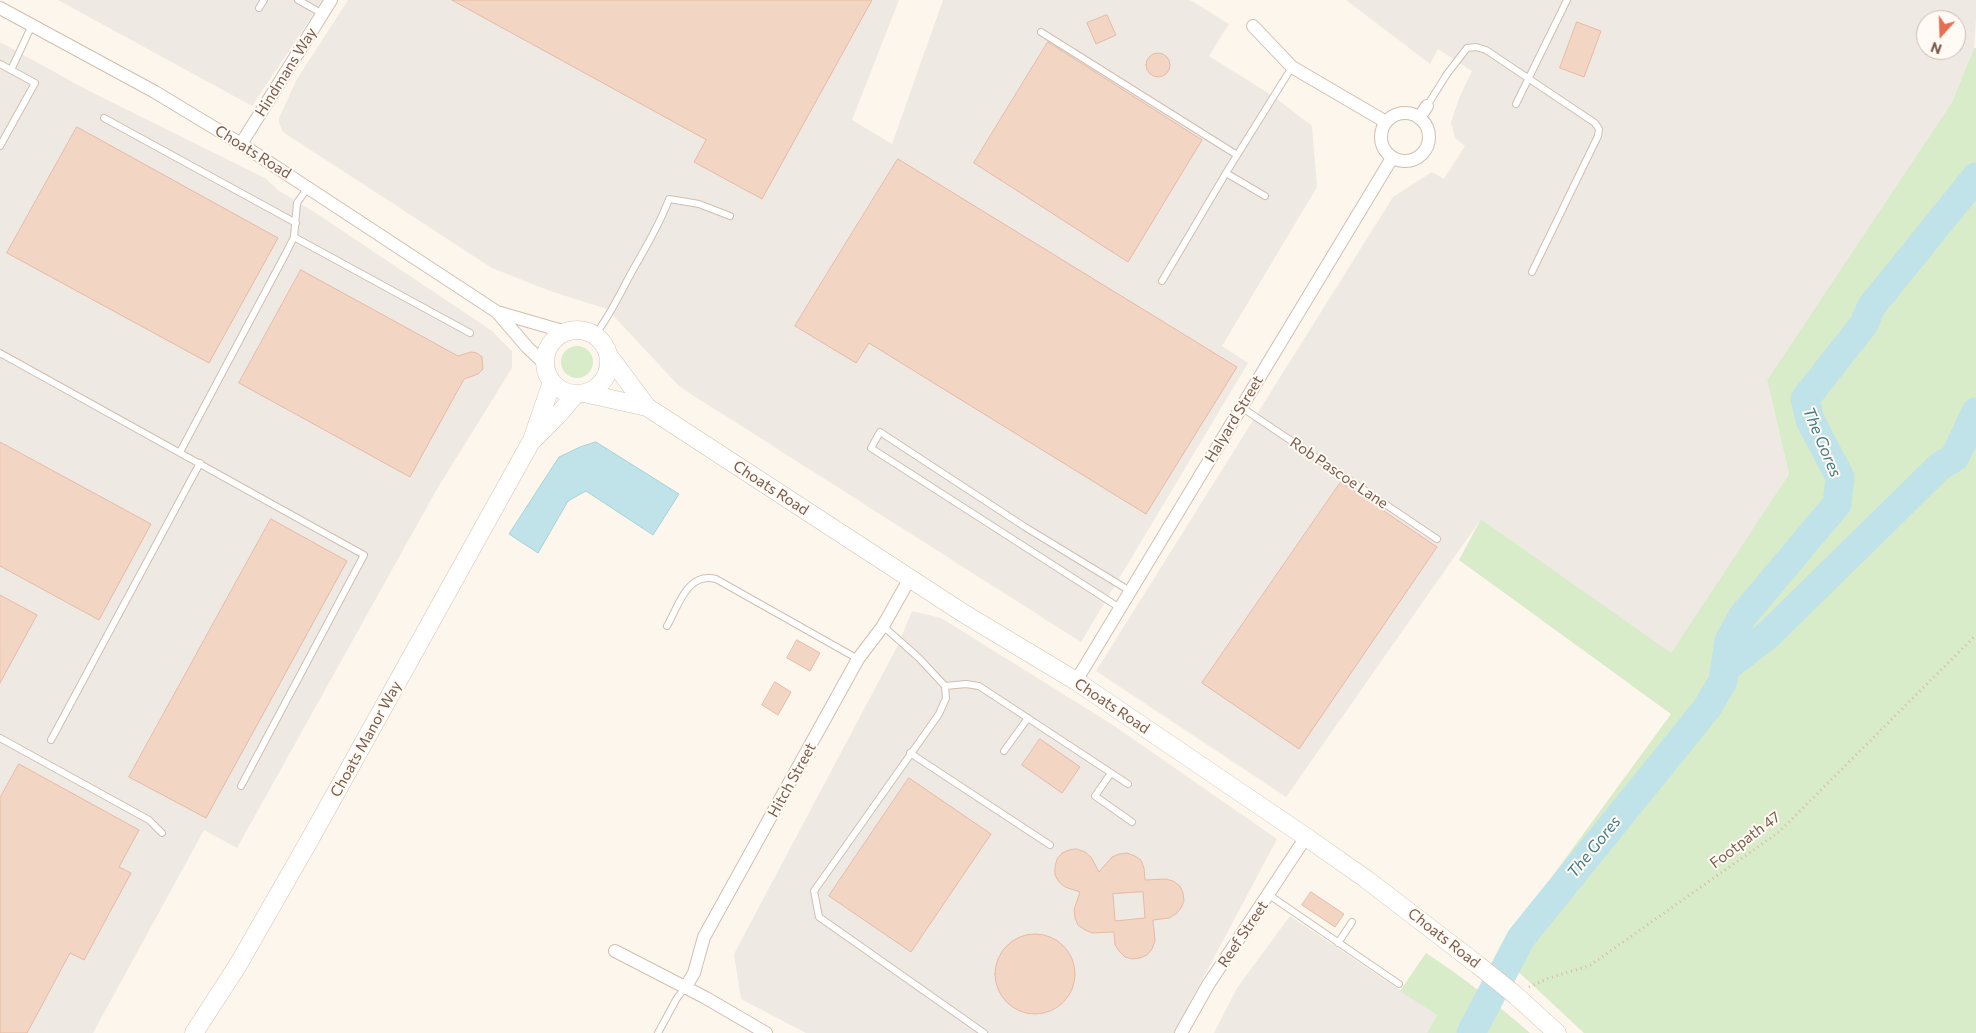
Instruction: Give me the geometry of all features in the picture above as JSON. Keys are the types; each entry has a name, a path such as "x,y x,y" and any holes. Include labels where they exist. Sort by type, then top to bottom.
{"street":[{"name":"Hindmans Way","path":"242,144 331,0"},
{"name":"Choats Road","path":"0,8 155,92 242,144 308,187 497,312 527,347 545,364"},
{"path":"1253,26 1292,67 1386,122"},
{"path":"1419,118 1427,106"},
{"path":"1406,113 1419,118 1428,129 1429,136 1425,150 1420,156 1406,161 1392,158 1382,145 1380,137 1386,122 1398,114 1406,113"},
{"name":"Halyard Street","path":"1076,681 1392,158"},
{"name":"Choats Road","path":"497,312 566,332"},
{"path":"581,331 595,336 606,348 609,356 608,372 604,380 599,386 580,394 560,389 552,382 545,364 546,354 550,345 557,337 566,332 581,331"},
{"name":"Choats Road","path":"609,356 647,407 963,613 1076,681 1306,837 1366,879 1478,965 1514,994 1557,1033"},
{"name":"Choats Manor Way","path":"194,1033 238,965 314,832 532,440 552,382"},
{"name":"Choats Road","path":"580,394 647,407"},
{"name":"Choats Manor Way","path":"532,440 580,394"},
{"name":"Hitch Street","path":"685,988 694,973 704,937 858,659 883,626 910,578"},
{"name":"Reef Street","path":"1181,1033 1208,986 1306,837"},
{"path":"615,951 766,1033"}],"lane":[{"path":"259,8 264,0"},
{"path":"298,0 322,14"},
{"path":"1516,104 1568,0"},
{"path":"11,70 32,25"},
{"path":"1041,32 1237,155"},
{"path":"1427,106 1447,74 1467,48 1476,47 1486,50 1595,124 1599,129 1598,136 1532,272"},
{"path":"0,64 35,83 0,146"},
{"path":"1162,281 1292,67"},
{"path":"104,118 296,223"},
{"path":"1226,173 1265,196"},
{"path":"180,452 294,237 297,203 308,187"},
{"path":"595,336 607,320 654,235 669,198 699,204 730,216"},
{"path":"294,237 470,333"},
{"path":"0,353 364,555 241,786"},
{"name":"Rob Pascoe Lane","path":"1241,407 1437,539"},
{"path":"1120,608 870,448 880,432 1025,527 1130,591"},
{"path":"51,740 200,463"},
{"path":"667,626 689,586 698,578 708,577 716,579 858,659"},
{"path":"883,626 919,658 945,686 946,698 938,714 814,891 815,902 819,917 984,1033"},
{"path":"945,686 966,684 979,686 1128,784"},
{"path":"1004,751 1028,718"},
{"path":"0,738 149,820 162,833"},
{"path":"910,753 1050,845"},
{"path":"1111,773 1095,796 1132,822"},
{"path":"1269,895 1400,984"},
{"path":"1338,943 1352,922"},
{"path":"658,1033 677,998 685,988"}],"path":[{"name":"Footpath 47","path":"1514,994 1549,978 1589,966 1779,832 1976,635"}],"shaded area":[{"path":"58,0 323,0 252,106"},
{"path":"348,0 899,0 852,120 892,144 943,0 1190,0 1229,24 1209,56 1273,96 1312,126 1317,187 1222,346 1248,363 1081,642 680,387 607,309 550,291 492,268 283,132 279,118 297,79"},
{"path":"1346,0 1976,0 1974,48 1952,102 1767,380 1789,474 1671,654 1481,519 1286,797 1096,671 1393,197 1432,172 1444,179 1465,146 1455,138 1451,122 1460,96 1472,71 1438,49 1430,64"},
{"path":"0,42 89,91 265,178 278,190 325,219 492,331 512,351 512,368 437,489 237,848 204,830 93,1033 0,1033"},
{"path":"912,611 941,618 1113,725 1277,839 1174,1033 806,1033 741,999 734,954 897,647"},
{"path":"1290,916 1437,1015 1427,1033 1214,1033 1237,988"}],"green space":[{"path":"1974,48 1976,48 1976,1033 1584,1033 1497,952 1671,714 1459,560 1481,519 1671,653 1789,474 1767,380 1952,102"},
{"path":"577,346 583,347 588,351 592,356 592,368 588,373 583,377 577,378 571,377 566,373 562,368 561,362 562,356 566,351 571,347"},
{"path":"1426,953 1480,991 1530,1033 1427,1033 1437,1015 1400,991"}],"water":[{"path":"596,442 679,494 653,535 586,491 568,501 538,553 509,534 559,457"}],"building":[{"path":"452,0 872,0 762,199 694,162 706,140"},
{"path":"1107,15 1116,35 1096,44 1087,23"},
{"path":"1577,22 1601,31 1584,77 1560,68"},
{"path":"1048,42 1202,140 1128,262 974,163"},
{"path":"1158,53 1167,56 1170,65 1167,74 1158,77 1149,74 1146,65 1149,56"},
{"path":"77,127 278,238 209,363 7,253"},
{"path":"898,159 1237,367 1146,514 869,343 856,363 795,326"},
{"path":"301,270 458,356 471,352 477,353 482,357 483,369 478,374 464,379 410,477 239,383"},
{"path":"0,442 151,524 99,620 0,566"},
{"path":"1341,482 1437,547 1299,749 1202,683"},
{"path":"271,519 347,561 206,818 129,777"},
{"path":"0,595 37,615 0,683"},
{"path":"797,640 820,653 810,671 787,658"},
{"path":"775,682 791,692 778,715 762,705"},
{"path":"1040,739 1080,767 1062,793 1022,765"},
{"path":"19,764 139,830 119,867 131,873 84,960 70,953 27,1033 0,1033 0,798"},
{"path":"909,778 991,834 911,952 829,896"},
{"path":"1077,849 1085,852 1091,857 1099,872 1112,857 1127,853 1141,860 1145,880 1166,879 1180,886 1184,901 1181,908 1169,918 1153,920 1155,941 1147,955 1132,959 1125,957 1115,945 1114,932 1092,933 1078,925 1074,910 1080,892 1065,887 1055,875 1057,859 1062,853","holes":["1143,892 1145,918 1115,921 1113,894"]},
{"path":"1311,892 1344,914 1335,927 1302,905"},
{"path":"1035,934 1050,937 1063,946 1072,959 1075,974 1072,989 1063,1002 1050,1011 1035,1014 1020,1011 1007,1002 998,989 995,974 998,959 1007,946 1020,937"}],"waterway":[{"name":"The Gores","path":"1471,1033 1521,938 1707,708 1723,681 1729,641 1742,617 1837,504 1840,477 1810,420 1805,399 1864,324 1871,307 1976,177"},
{"name":"The Gores","path":"1725,668 1768,635 1939,467 1955,457 1976,412"}]}
